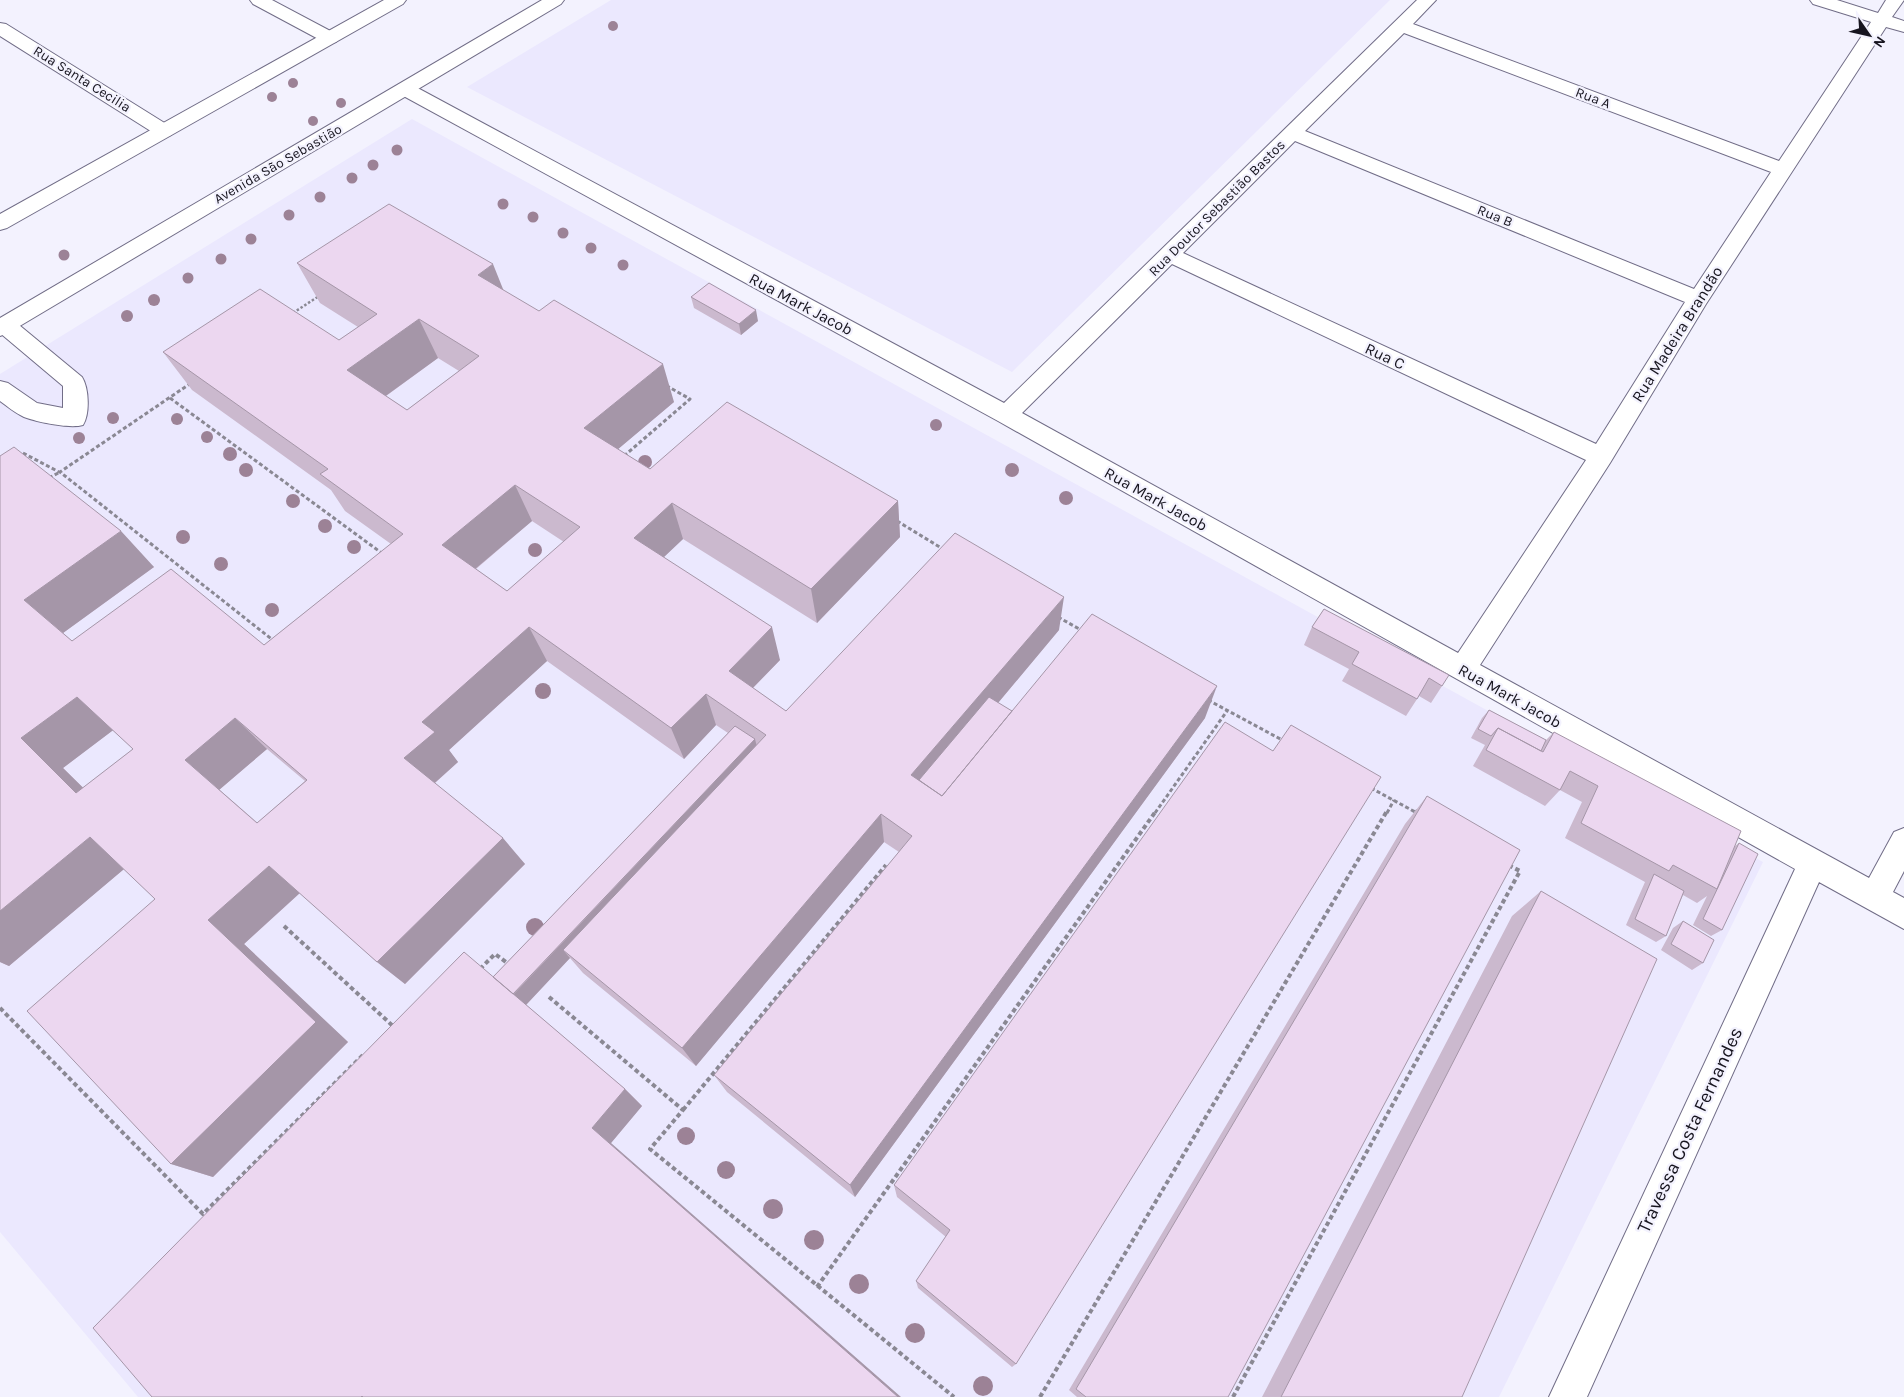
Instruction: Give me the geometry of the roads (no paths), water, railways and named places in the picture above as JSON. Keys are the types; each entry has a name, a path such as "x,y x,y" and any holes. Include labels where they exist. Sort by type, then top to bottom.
{"street":[{"path":"258,0 330,38"},
{"path":"0,223 397,0"},
{"name":"Avenida São Sebastião","path":"2,326 555,0"},
{"name":"Rua Doutor Sebastião Bastos","path":"1006,415 1427,0"},
{"path":"1819,0 1904,27"},
{"name":"Rua Madeira Brandão","path":"1462,669 1600,457 1698,299 1895,0"},
{"name":"Rua A","path":"1401,26 1784,170"},
{"name":"Rua Santa Cecilia","path":"0,28 164,131"},
{"name":"Rua Mark Jacob","path":"405,90 1006,415 1904,914"},
{"name":"Rua B","path":"1292,132 1698,299"},
{"name":"Rua C","path":"1170,255 1600,457"},
{"path":"0,389 30,410 75,419 74,383 2,326"},
{"path":"1874,898 1904,842"},
{"name":"Travessa Costa Fernandes","path":"1568,1397 1812,864"}]}
